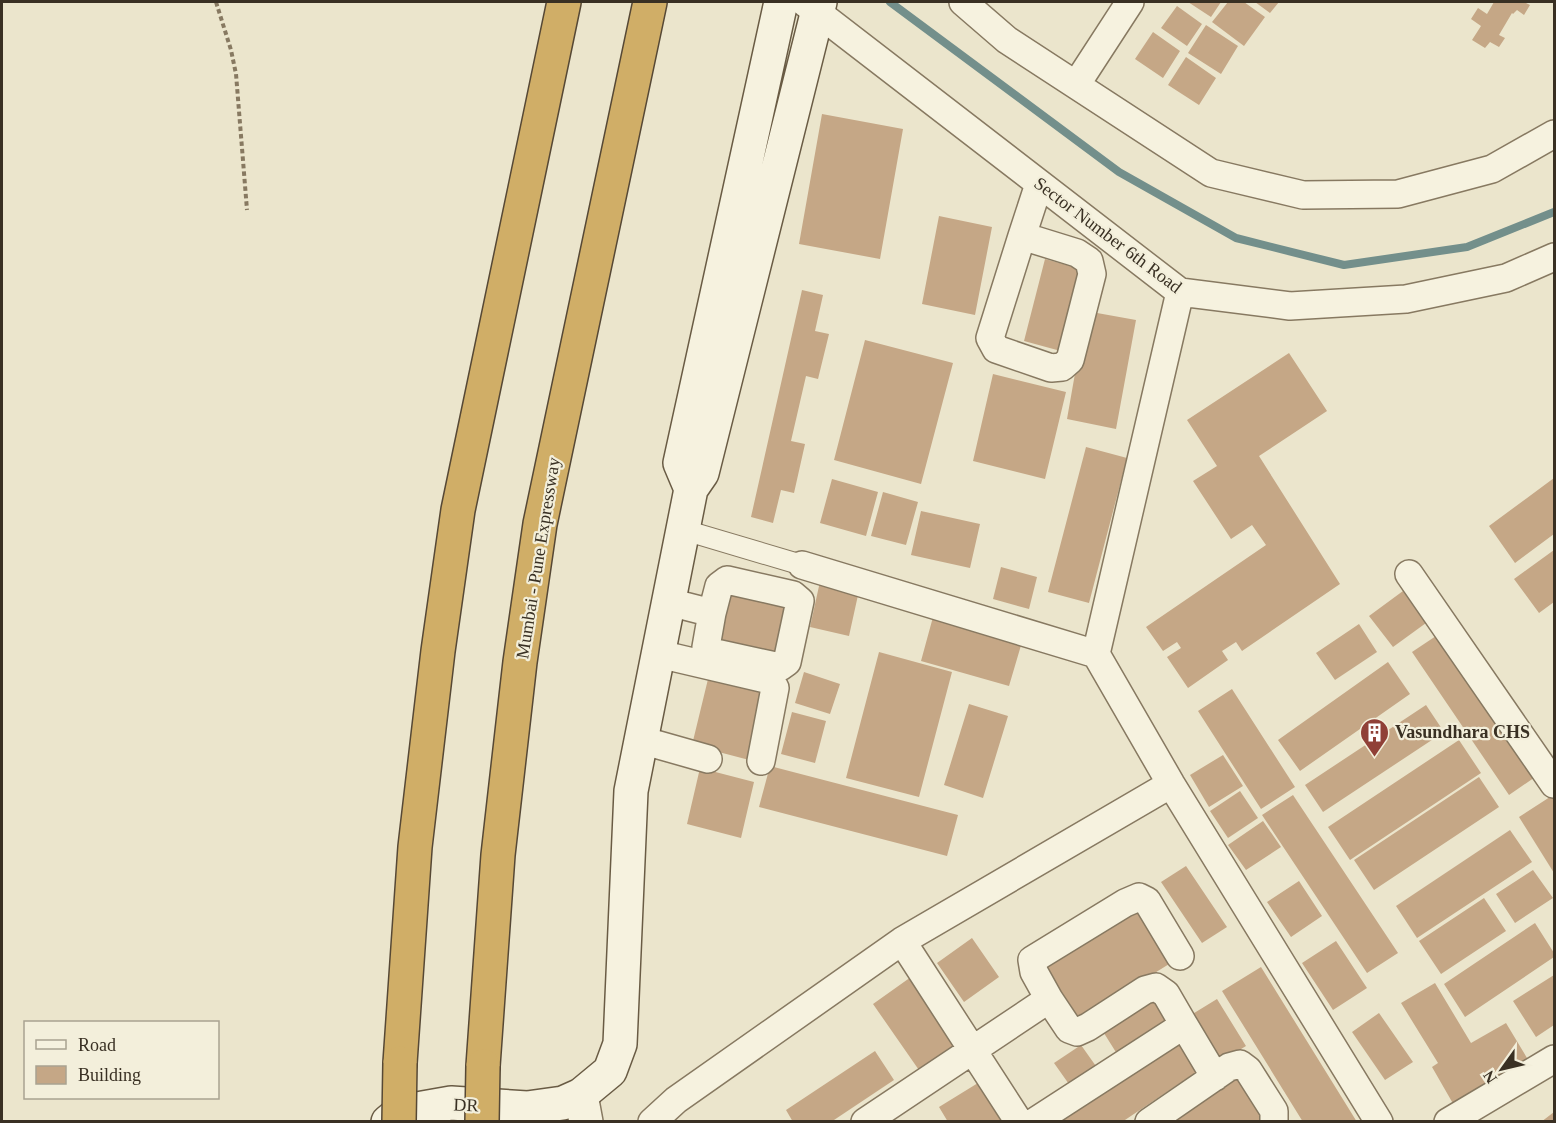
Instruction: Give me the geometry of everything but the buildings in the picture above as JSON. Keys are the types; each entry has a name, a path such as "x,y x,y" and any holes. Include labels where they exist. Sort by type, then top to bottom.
{"highway":[{"path":"399,1122 400,1063 415,848 438,651 458,510 564,2"},
{"name":"Mumbai - Pune Expressway","path":"482,1122 483,1066 498,855 520,662 540,524 650,2"}],"main road":[{"path":"691,489 680,463 781,2"},
{"path":"584,1108 610,1071 620,1044 631,791 691,489 702,473 814,6"},
{"name":"DR","path":"388,1122 400,1113 451,1103 527,1108 563,1103 584,1108"}],"street":[{"path":"963,2 1006,40 1211,173 1303,195 1398,194 1492,169 1554,134"},
{"path":"1076,85 1130,2"},
{"name":"Sector Number 6th Road","path":"814,6 1180,292 1290,306 1406,299 1506,278 1554,257"},
{"path":"1022,236 1077,253 1089,261 1092,274 1070,360 1062,367 1051,368 996,349 990,338 1022,236 1039,184"},
{"path":"1180,292 1096,654 1171,784 1379,1122"},
{"path":"684,530 1096,654"},
{"path":"1409,574 1554,784"},
{"path":"669,602 712,613"},
{"path":"659,654 770,680 775,688 761,761"},
{"path":"641,740 708,759"},
{"path":"652,1122 676,1100 902,941 1171,784"},
{"path":"1180,956 1147,901 1139,897 1125,903 1032,960 1034,972 1049,999 1069,1029 1077,1032 1146,990 1156,987 1166,994 1215,1077"},
{"path":"902,941 1019,1122"},
{"path":"865,1122 1049,999"},
{"path":"1034,1122 1184,1025"},
{"path":"1448,1122 1554,1059"},
{"path":"1149,1122 1229,1067 1240,1064 1248,1070 1274,1111 1274,1122"}],"path":[{"path":"216,2 236,74 247,210"}],"waterway":[{"path":"890,2 1119,172 1236,238 1344,265 1467,247 1554,212"}],"place":[{"name":"Vasundhara CHS","path":"1374,758"}]}
